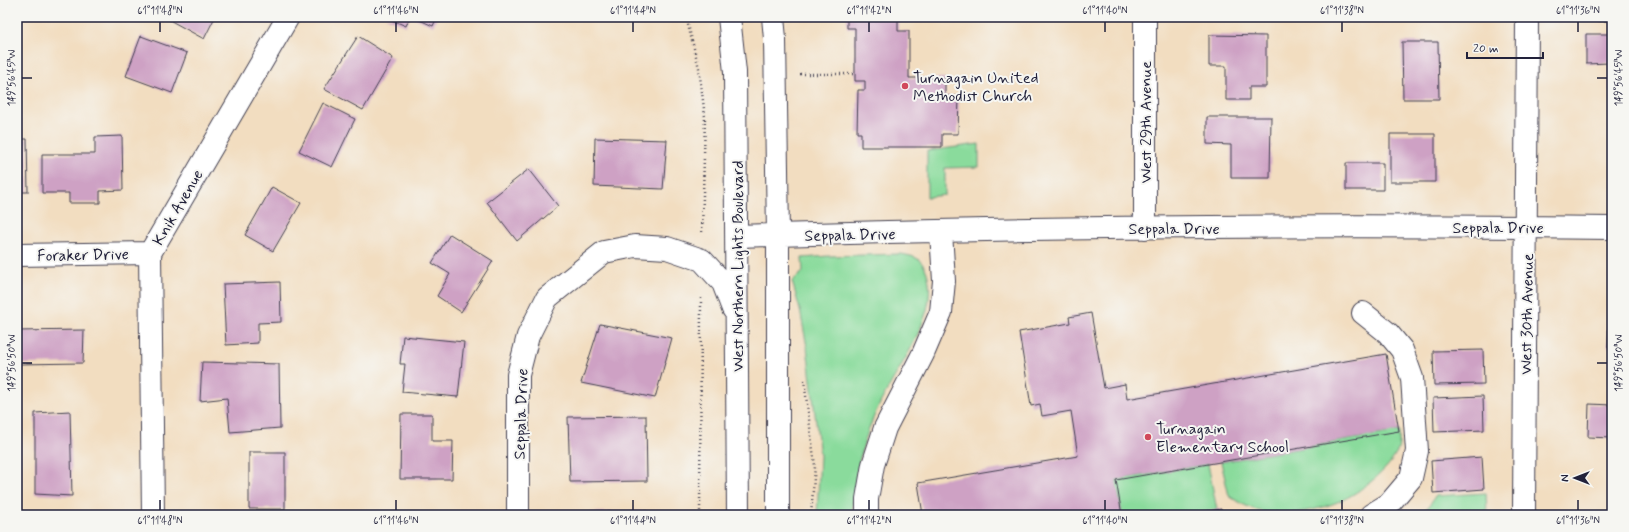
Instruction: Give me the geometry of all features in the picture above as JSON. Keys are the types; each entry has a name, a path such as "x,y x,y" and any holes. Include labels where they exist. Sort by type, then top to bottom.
{"street":[{"name":"Knik Avenue","path":"153,515 150,253 288,17"},
{"name":"West Northern Lights Boulevard","path":"729,17 735,72 738,515"},
{"path":"773,17 775,39 778,235 778,515"},
{"name":"West 29th Avenue","path":"1145,17 1145,228"},
{"name":"West 30th Avenue","path":"1524,515 1527,227 1527,17"},
{"name":"Seppala Drive","path":"737,236 1145,228 1612,228"},
{"path":"866,515 866,499 873,465 885,428 923,354 941,312 944,281 941,232"},
{"name":"Seppala Drive","path":"518,515 518,376 528,336 547,298 604,252 635,246 667,248 702,260 723,283 737,320"},
{"name":"Foraker Drive","path":"17,256 150,253"},
{"path":"1363,313 1388,333 1402,350 1412,378 1417,451 1411,478 1389,504 1371,515"}],"path":[{"path":"799,74 855,74"}],"green space":[{"path":"979,144 979,167 945,168 945,195 927,197 927,151"},
{"path":"901,254 912,256 923,264 929,284 928,307 916,339 881,401 865,439 856,476 852,515 817,515 820,456 807,347 800,310 792,281 803,272 802,258"},
{"path":"1399,431 1398,450 1393,459 1380,474 1347,498 1332,504 1297,512 1271,513 1249,507 1229,496 1221,462"},
{"path":"1208,464 1217,510 1186,515 1122,515 1116,480"},
{"path":"1486,493 1487,515 1419,515 1429,506 1435,496"}],"building":[{"path":"164,17 215,17 204,39"},
{"path":"385,17 410,17 406,26"},
{"path":"413,17 437,17 433,26"},
{"name":"Turnagain United Methodist Church","path":"847,17 898,17 898,31 909,31 909,78 945,78 945,96 959,96 958,134 942,134 942,147 861,147 861,133 857,133 858,90 865,90 865,81 855,81 855,28 847,28"},
{"path":"1583,17 1612,17 1612,21 1583,21"},
{"path":"1586,34 1612,34 1612,91 1609,91 1609,63 1586,64"},
{"path":"1209,35 1266,36 1266,87 1249,87 1249,100 1226,100 1226,66 1209,66"},
{"path":"141,36 187,53 172,93 126,76"},
{"path":"358,36 393,58 363,110 324,89"},
{"path":"1402,42 1438,42 1439,99 1403,99"},
{"path":"323,103 355,119 332,167 299,151"},
{"path":"1207,117 1271,117 1270,178 1231,178 1231,145 1207,144"},
{"path":"1390,134 1435,134 1435,182 1390,182"},
{"path":"122,136 123,190 100,191 100,203 69,203 69,193 42,193 42,154 95,154 95,137"},
{"path":"595,138 667,140 663,189 594,186"},
{"path":"17,139 27,139 28,192 17,192"},
{"path":"1346,163 1383,163 1383,190 1346,190"},
{"path":"529,169 558,206 517,241 487,202"},
{"path":"272,187 301,203 273,251 245,235"},
{"path":"450,234 493,261 461,312 437,296 450,274 432,263"},
{"path":"280,282 281,322 258,323 258,343 226,345 223,284"},
{"path":"1609,297 1612,297 1612,347 1608,347"},
{"path":"1091,313 1104,388 1125,384 1127,399 1386,354 1399,431 1116,480 1122,515 923,515 918,483 1078,456 1071,411 1042,416 1040,404 1031,406 1019,332 1070,323 1069,317"},
{"path":"600,324 672,338 655,398 581,383"},
{"path":"84,330 83,363 18,364 17,331"},
{"path":"403,336 464,342 458,397 402,392 405,364 400,364"},
{"path":"1483,350 1484,384 1434,385 1433,351"},
{"path":"202,362 279,364 280,428 230,432 227,398 200,401"},
{"path":"1483,396 1484,430 1434,432 1433,398"},
{"path":"1589,404 1612,405 1612,438 1588,437"},
{"path":"70,411 72,496 35,494 35,413"},
{"path":"401,414 432,414 432,441 453,441 452,479 400,479"},
{"path":"646,416 647,481 570,482 568,417"},
{"path":"249,452 285,452 285,509 249,509"},
{"path":"1482,457 1484,489 1433,493 1431,461"},
{"path":"1221,509 1222,515 1191,515 1191,514"},
{"path":"647,511 647,515 572,515 572,513"}],"place":[{"name":"Turnagain United Methodist Church","path":"905,86"},
{"name":"Turnagain Elementary School","path":"1148,437"}]}
